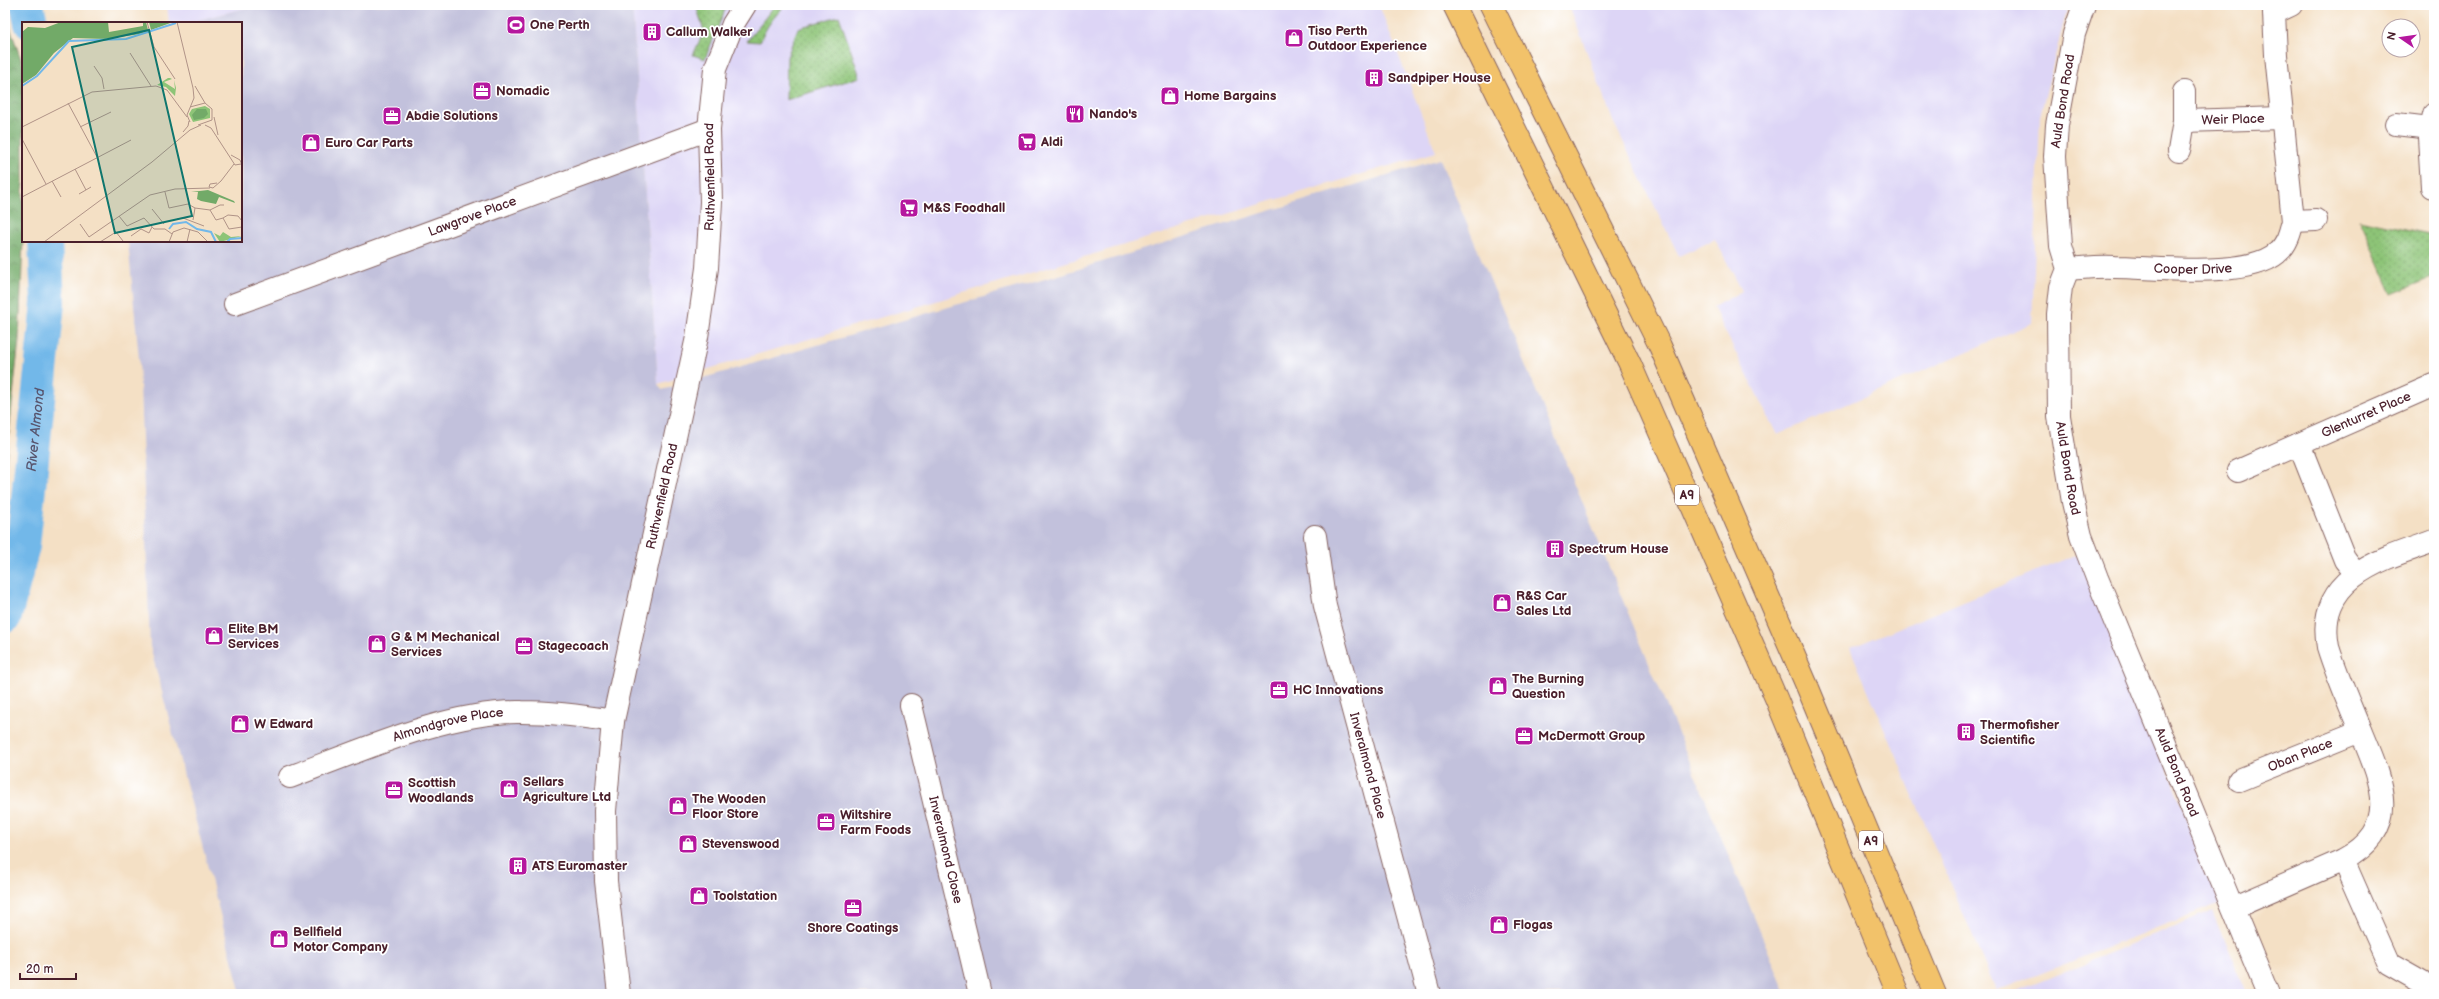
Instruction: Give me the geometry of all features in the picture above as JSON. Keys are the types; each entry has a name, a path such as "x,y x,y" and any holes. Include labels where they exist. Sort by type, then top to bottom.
{"highway":[{"name":"A9","path":"1454,5 1630,364 1776,698 1898,994"},
{"name":"A9","path":"1491,5 1660,346 1808,688 1935,994"}],"street":[{"name":"Ruthvenfield Road","path":"619,994 613,953 606,882 605,811 613,721 697,337 707,268 711,202 709,129 715,69 733,24 745,5"},
{"name":"Auld Bond Road","path":"2084,5 2074,34 2057,125 2055,156 2061,246 2068,269 2061,287 2058,314 2059,416 2065,464 2079,529 2096,578 2268,994"},
{"name":"Cooper Drive","path":"2068,269 2112,267 2218,269 2243,267 2261,263 2277,253 2289,238 2292,221 2276,55 2278,8"},
{"name":"Weir Place","path":"2179,152 2184,121 2184,92"},
{"name":"Weir Place","path":"2184,121 2282,118"},
{"path":"2396,124 2432,122 2432,187"},
{"name":"Lawgrove Place","path":"235,304 709,129"},
{"path":"2292,221 2316,220"},
{"name":"Glenturret Place","path":"2238,471 2434,385"},
{"path":"2299,444 2345,560 2356,574"},
{"name":"Inveralmond Place","path":"1315,536 1325,606 1429,994"},
{"path":"2233,908 2343,860 2366,845 2374,834 2382,811 2382,786 2335,670 2328,647 2325,628 2336,596 2346,581 2369,566 2434,541"},
{"name":"Inveralmond Close","path":"911,705 980,994"},
{"name":"Almondgrove Place","path":"290,778 390,740 460,719 522,712 613,721"},
{"name":"Oban Place","path":"2240,780 2360,731"},
{"path":"2343,860 2389,964 2428,986"}],"shaded area":[{"path":"167,5 257,5 191,22 169,22"},
{"path":"257,5 632,5 658,384 662,390 1066,273 1440,159 1786,994 241,994 150,646 139,359 128,242 242,242 242,22 191,22"},
{"path":"632,5 1379,5 1436,152 658,384"},
{"path":"1569,5 2068,5 2040,116 2032,323 1777,435 1713,307 1742,291 1715,239 1679,256 1613,121"},
{"path":"2078,554 2222,902 1996,991 1850,648"},
{"path":"2213,910 2247,994 2010,994"}],"green space":[{"path":"696,5 727,5 705,59 693,55 704,31"},
{"path":"775,5 786,5 771,22 760,42 747,41"},
{"path":"5,13 22,62 23,242 19,340 5,470"},
{"path":"839,16 860,77 786,100 787,57 798,28"},
{"path":"2359,219 2434,235 2434,277 2392,294"}],"waterway":[{"name":"River Almond","path":"27,5 31,22"},
{"name":"River Almond","path":"5,616 23,546 48,303 45,242"}],"place":[{"name":"One Perth","path":"516,25"},
{"name":"Callum Walker","path":"652,32"},
{"name":"Tiso Perth Outdoor Experience","path":"1294,38"},
{"name":"Sandpiper House","path":"1374,78"},
{"name":"Nomadic","path":"482,91"},
{"name":"Home Bargains","path":"1170,96"},
{"name":"Nando's","path":"1075,114"},
{"name":"Abdie Solutions","path":"392,116"},
{"name":"Aldi","path":"1027,142"},
{"name":"Euro Car Parts","path":"311,143"},
{"name":"M&S Foodhall","path":"909,208"},
{"name":"Spectrum House","path":"1555,549"},
{"name":"R&S Car Sales Ltd","path":"1502,603"},
{"name":"Elite BM Services","path":"214,636"},
{"name":"G & M Mechanical Services","path":"377,644"},
{"name":"Stagecoach","path":"524,646"},
{"name":"The Burning Question","path":"1498,686"},
{"name":"HC Innovations","path":"1279,690"},
{"name":"W Edward","path":"240,724"},
{"name":"Thermofisher Scientific","path":"1966,732"},
{"name":"McDermott Group","path":"1524,736"},
{"name":"Sellars Agriculture Ltd","path":"509,789"},
{"name":"Scottish Woodlands","path":"394,790"},
{"name":"The Wooden Floor Store","path":"678,806"},
{"name":"Wiltshire Farm Foods","path":"826,822"},
{"name":"Stevenswood","path":"688,844"},
{"name":"ATS Euromaster","path":"518,866"},
{"name":"Toolstation","path":"699,896"},
{"name":"Shore Coatings","path":"853,908"},
{"name":"Flogas","path":"1499,925"},
{"name":"Bellfield Motor Company","path":"279,939"}]}
